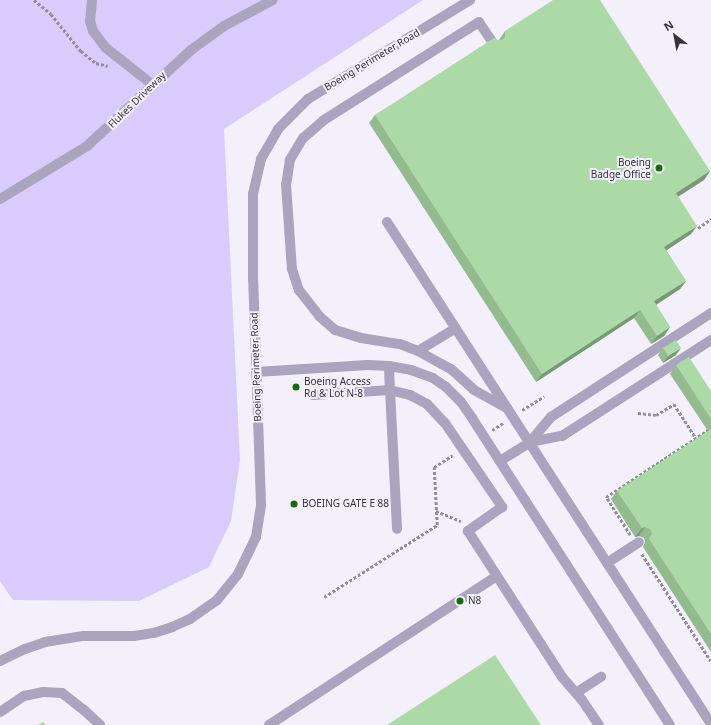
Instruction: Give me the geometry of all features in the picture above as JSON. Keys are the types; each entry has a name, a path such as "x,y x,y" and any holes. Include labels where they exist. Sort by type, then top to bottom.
{"street":[{"path":"92,0 90,21 93,31 106,48 152,85"},
{"name":"Flukes Driveway","path":"0,199 88,146 118,120 152,85 192,50 224,26 273,0"},
{"name":"Boeing Perimeter Road","path":"0,660 45,642 70,637 134,636 154,633 190,619 217,600 228,588 249,555 256,537 259,520 260,474 253,280 253,194 261,159 278,129 308,99 470,0"},
{"path":"494,43 479,22 324,120 303,138 290,160 286,184 292,269 299,290 308,304 335,330 361,338 400,344 418,351 451,369 474,390 507,408"},
{"path":"387,222 711,724"},
{"path":"500,461 530,442 551,417 711,313"},
{"path":"418,351 456,328"},
{"path":"530,442 562,436 711,340"},
{"path":"256,372 368,365 389,366 411,370 433,378 446,387 461,402 670,725"},
{"path":"389,366 396,529"},
{"path":"313,395 390,390 410,395 427,404 445,423 502,507 468,530 562,677 576,693 598,725"},
{"path":"607,563 637,543"},
{"path":"269,725 497,576"},
{"path":"576,693 601,677"},
{"path":"0,712 24,696 43,692 62,693 100,725"}],"path":[{"path":"34,0 51,14 70,39 96,63 113,68 124,62"},
{"path":"698,228 711,219"},
{"path":"638,413 656,415 674,404 696,438"},
{"path":"711,428 606,497 637,543 711,661"},
{"path":"436,511 460,520 468,530"}],"shaded area":[{"path":"0,0 423,0 224,129 240,460 231,521 209,567 139,601 13,600 0,581"}],"building":[{"path":"553,0 600,0 710,171 676,193 697,226 664,247 686,281 654,301 670,327 657,336 640,310 542,374 375,115 494,38 497,40 502,40 505,37 505,31"},
{"path":"676,340 681,348 668,356 663,348"},
{"path":"689,357 711,391 711,419 676,365"},
{"path":"711,429 711,634 649,539 652,533 650,529 645,527 642,528 617,491"},
{"path":"495,655 541,725 387,725"},
{"path":"43,722 46,725 38,725"}],"place":[{"name":"Boeing Badge Office","path":"659,168"},
{"name":"Boeing Access Rd & Lot N-8","path":"296,387"},
{"name":"BOEING GATE E 88","path":"294,504"},
{"name":"N8","path":"460,601"}]}
